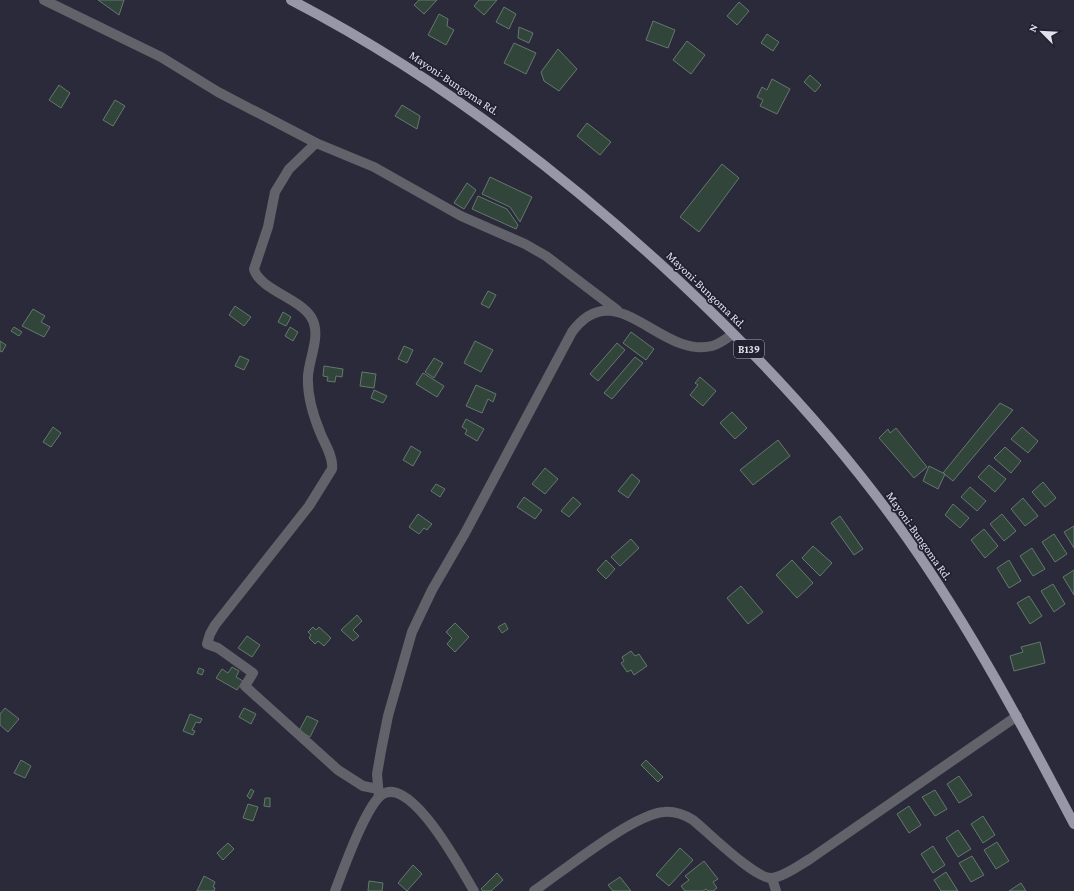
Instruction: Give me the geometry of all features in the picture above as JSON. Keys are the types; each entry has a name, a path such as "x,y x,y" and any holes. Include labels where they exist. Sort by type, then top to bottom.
{"main road":[{"name":"Mayoni-Bungoma Rd.","path":"290,0 359,37 399,62 513,139 601,210 667,270 765,365 828,438 907,538 955,612 1017,716 1074,824"}],"street":[{"path":"44,0 142,47 218,92 316,143 374,166 461,216 525,244 546,256 620,313"},
{"path":"316,143 289,169 275,192 268,227 254,269 259,278 299,304 313,320 316,330 308,375 308,390 312,409 331,459 332,469 308,506 215,625 207,644 218,648 252,673 245,686 338,770 363,786 379,793 399,793 409,799 421,810 445,843 474,891"},
{"path":"335,891 360,830 379,793 377,774 388,716 412,632 423,608 465,533 572,332 580,321 588,314 609,310 633,317 677,342 687,346 713,346 733,334"},
{"path":"534,891 628,826 649,815 662,812 683,814 693,820 745,866 755,872 772,878 781,875 810,859 1017,716"},
{"path":"772,878 776,891"}],"building":[{"path":"98,0 124,0 119,15"},
{"path":"419,0 437,0 424,14 414,5"},
{"path":"479,0 497,0 484,15 474,6"},
{"path":"739,2 749,11 737,25 727,16"},
{"path":"504,7 516,14 509,29 496,22"},
{"path":"439,14 448,19 447,26 454,30 446,45 428,35"},
{"path":"653,21 675,30 668,48 646,40"},
{"path":"519,27 533,33 529,43 518,38"},
{"path":"767,34 779,42 773,51 761,43"},
{"path":"687,41 705,55 691,74 673,60"},
{"path":"514,43 536,53 526,74 504,63"},
{"path":"558,49 577,69 559,91 544,81 541,72"},
{"path":"810,75 821,85 815,92 804,82"},
{"path":"772,79 790,89 777,114 760,106 763,100 757,97 762,87 767,90"},
{"path":"59,85 70,93 61,108 49,100"},
{"path":"115,100 125,106 113,126 103,120"},
{"path":"402,105 420,116 417,129 395,116"},
{"path":"587,123 611,142 600,155 577,136"},
{"path":"722,164 739,178 699,232 680,217"},
{"path":"490,177 532,197 520,222 510,207 482,194"},
{"path":"467,183 476,190 464,209 454,203"},
{"path":"478,196 507,209 518,225 516,229 472,209"},
{"path":"488,291 496,295 489,308 481,304"},
{"path":"235,306 251,317 244,326 229,315"},
{"path":"33,309 45,316 41,322 50,327 44,337 22,326"},
{"path":"283,312 291,317 286,326 278,322"},
{"path":"14,327 22,332 19,336 11,331"},
{"path":"290,327 298,332 293,341 285,336"},
{"path":"631,332 654,349 646,360 623,343"},
{"path":"0,341 6,345 2,352 0,351"},
{"path":"475,341 493,350 481,372 464,363"},
{"path":"617,343 625,350 598,381 590,374"},
{"path":"404,346 413,350 407,363 398,359"},
{"path":"240,356 249,360 244,370 235,366"},
{"path":"635,357 643,363 612,399 604,393"},
{"path":"434,358 443,363 434,378 425,372"},
{"path":"324,366 343,369 342,377 336,376 335,382 327,381 328,377 323,376"},
{"path":"362,372 376,374 374,388 360,386"},
{"path":"423,373 444,386 437,397 416,384"},
{"path":"700,377 716,391 703,406 690,395 698,385 695,383"},
{"path":"476,385 496,394 493,402 488,399 482,413 466,406"},
{"path":"374,390 387,396 383,403 371,398"},
{"path":"1000,403 1013,410 953,481 943,473"},
{"path":"732,412 747,428 735,439 720,423"},
{"path":"466,419 484,429 477,441 465,434 467,430 462,427"},
{"path":"53,427 61,433 51,447 43,442"},
{"path":"1022,427 1038,441 1028,453 1011,439"},
{"path":"896,428 927,467 914,478 879,438 888,429 890,433"},
{"path":"778,440 790,456 753,485 740,470"},
{"path":"411,446 421,452 413,466 403,460"},
{"path":"1005,447 1021,461 1011,473 994,458"},
{"path":"989,465 1006,479 995,492 978,477"},
{"path":"929,466 945,474 938,489 923,481"},
{"path":"545,468 558,479 545,494 532,484"},
{"path":"632,474 640,481 628,498 618,491"},
{"path":"1043,482 1056,498 1045,507 1032,492"},
{"path":"436,484 445,489 440,497 431,491"},
{"path":"970,487 986,501 977,511 961,497"},
{"path":"524,497 542,510 535,519 517,507"},
{"path":"573,497 581,504 569,517 561,511"},
{"path":"1023,498 1038,516 1025,526 1011,509"},
{"path":"953,504 969,518 960,528 945,515"},
{"path":"418,514 432,524 427,530 424,528 419,534 409,527"},
{"path":"1002,514 1016,531 1004,541 990,524"},
{"path":"840,516 863,549 854,555 831,523"},
{"path":"1074,526 1074,548 1064,532"},
{"path":"984,529 998,546 985,558 971,540"},
{"path":"1054,534 1067,554 1055,562 1042,542"},
{"path":"631,539 639,548 620,566 611,557"},
{"path":"813,546 832,563 820,576 802,558"},
{"path":"1032,548 1045,569 1033,576 1020,556"},
{"path":"606,560 615,569 606,579 597,570"},
{"path":"792,560 813,583 797,598 776,575"},
{"path":"1009,560 1021,581 1009,588 997,568"},
{"path":"1074,570 1074,595 1063,577"},
{"path":"1053,584 1065,604 1054,612 1041,591"},
{"path":"741,586 763,612 748,624 727,598"},
{"path":"1029,596 1042,616 1030,624 1017,603"},
{"path":"357,615 362,621 353,630 359,636 353,641 341,630"},
{"path":"455,623 469,637 455,652 447,644 452,638 446,632"},
{"path":"505,623 508,629 502,633 498,627"},
{"path":"313,627 316,630 319,627 331,638 324,646 318,641 315,644 309,638 311,635 308,632"},
{"path":"247,636 260,645 252,657 238,648"},
{"path":"1040,642 1045,663 1014,671 1010,656 1023,652 1021,647"},
{"path":"631,651 635,656 639,654 647,666 634,675 631,670 627,672 621,663 624,661 622,657"},
{"path":"232,667 239,671 236,677 243,681 237,690 216,678 222,669 228,673"},
{"path":"199,668 204,670 202,675 197,673"},
{"path":"5,708 19,719 8,732 0,725 0,714"},
{"path":"244,708 256,714 251,724 239,717"},
{"path":"190,714 202,719 200,723 196,722 192,730 195,731 193,735 183,731"},
{"path":"307,716 318,721 310,737 299,731"},
{"path":"21,760 31,766 25,778 14,773"},
{"path":"646,760 663,777 658,782 641,765"},
{"path":"959,776 972,795 959,803 947,784"},
{"path":"251,789 254,791 250,799 247,796"},
{"path":"935,790 947,809 935,816 922,797"},
{"path":"265,798 270,798 270,807 264,806"},
{"path":"248,804 258,807 253,821 243,818"},
{"path":"909,806 921,825 909,833 897,814"},
{"path":"983,816 995,835 983,843 971,824"},
{"path":"958,830 971,849 958,857 946,838"},
{"path":"997,842 1009,861 996,869 984,850"},
{"path":"228,843 234,849 223,860 217,853"},
{"path":"933,846 945,865 933,873 921,854"},
{"path":"680,848 693,860 669,886 656,875"},
{"path":"972,856 984,875 971,882 959,863"},
{"path":"704,861 718,879 713,882 717,888 713,891 708,891 706,889 703,891 685,891 681,886 689,880 685,876"},
{"path":"413,865 422,874 407,891 398,883"},
{"path":"946,872 958,891 941,891 934,880"},
{"path":"497,873 503,880 491,891 483,891 481,889"},
{"path":"204,876 215,882 213,887 215,888 214,891 197,891"},
{"path":"620,877 631,891 613,891 608,885"},
{"path":"369,881 383,883 382,891 368,891"},
{"path":"1021,883 1026,891 1009,891"}]}
